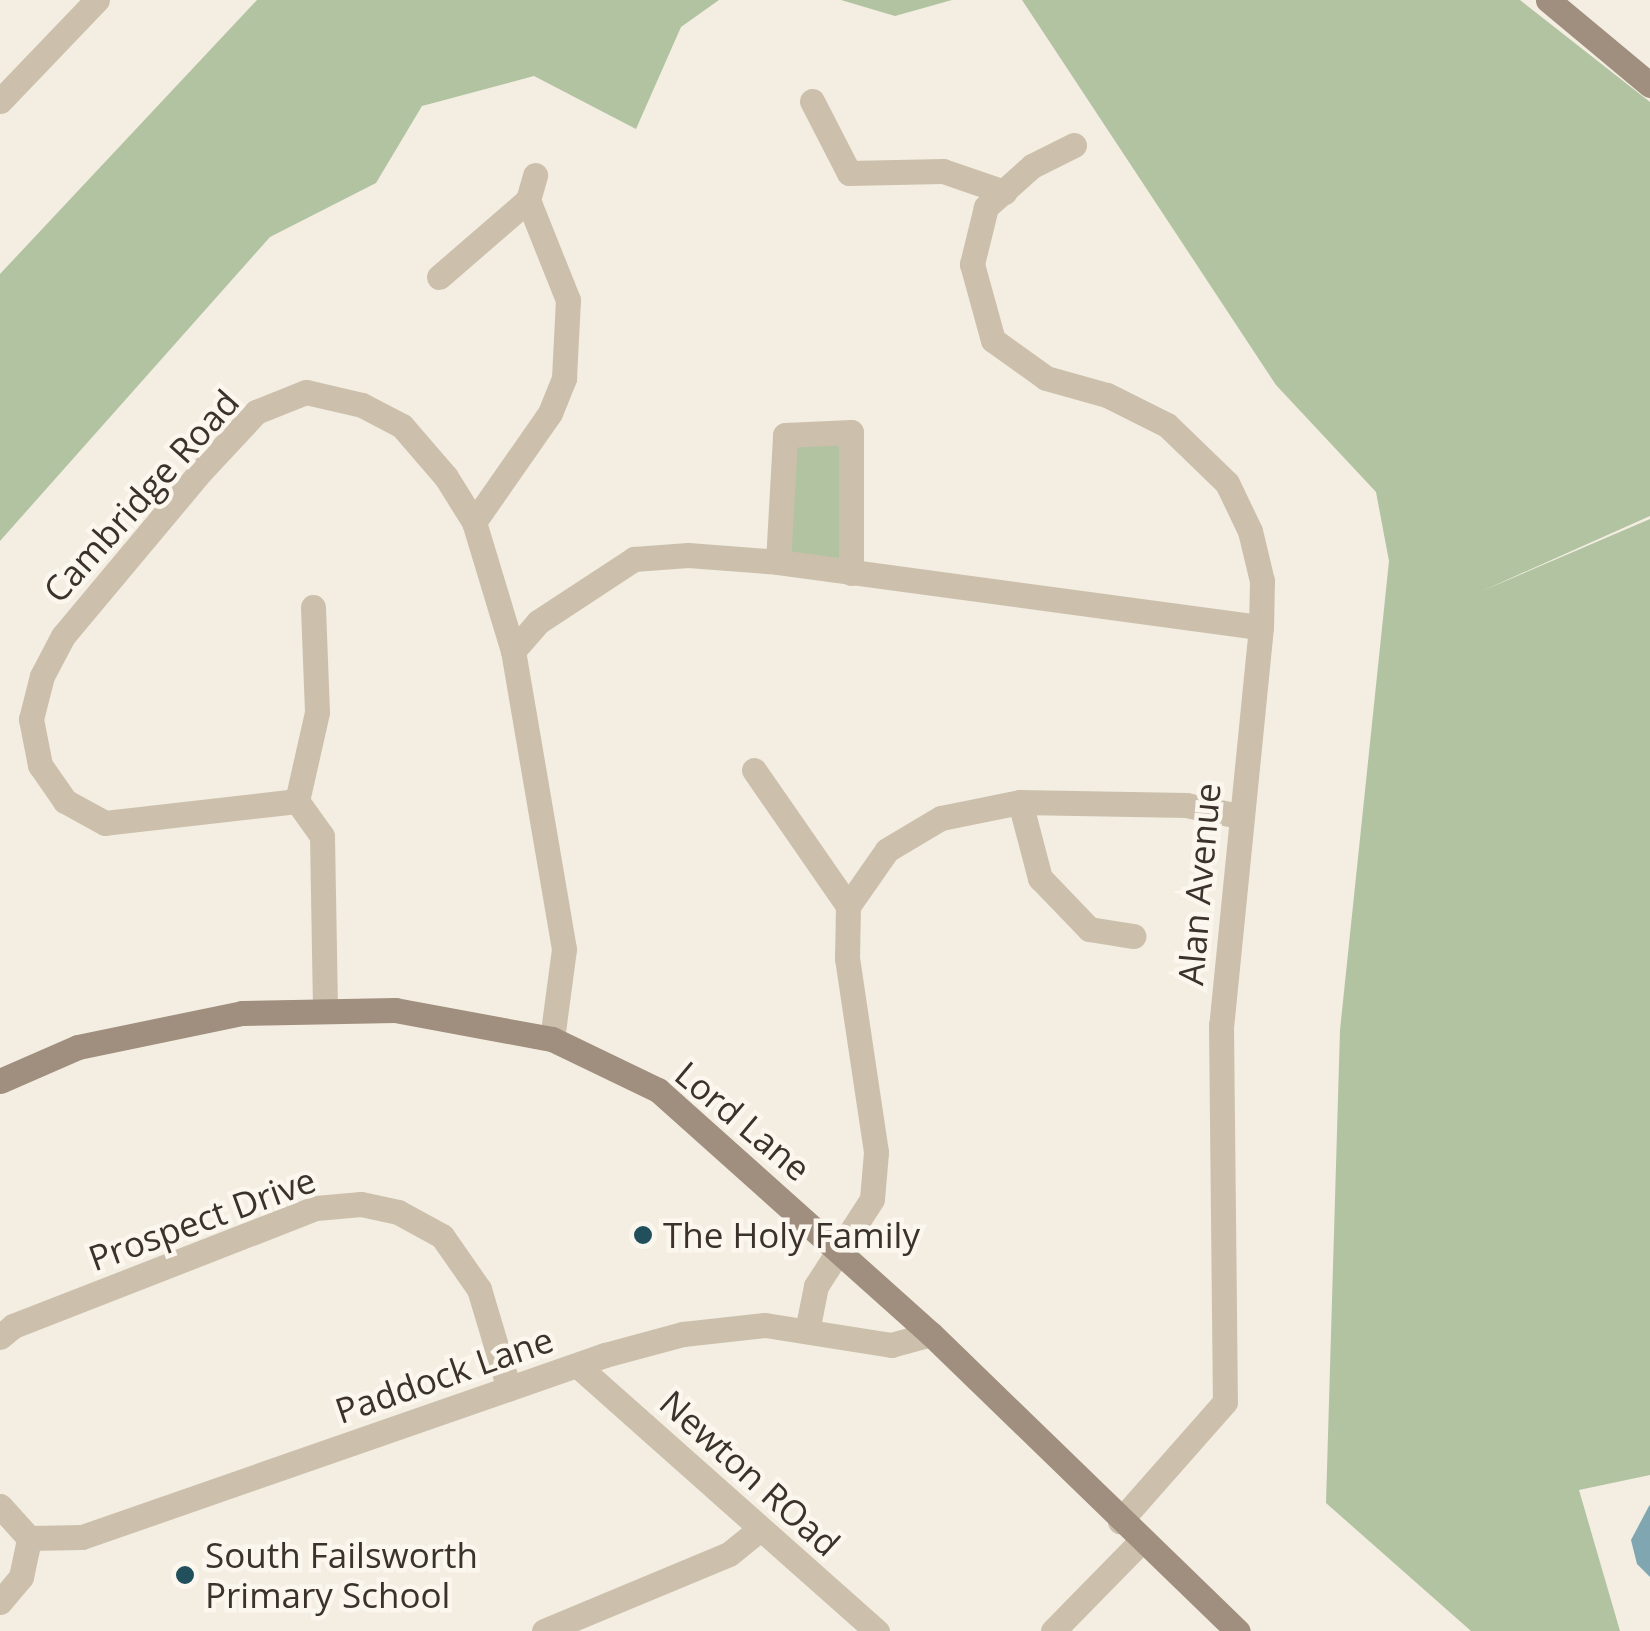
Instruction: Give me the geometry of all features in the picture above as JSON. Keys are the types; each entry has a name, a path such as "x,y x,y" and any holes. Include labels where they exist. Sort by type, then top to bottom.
{"street":[{"path":"0,100 97,0"},
{"path":"1548,0 1650,85"},
{"path":"812,100 849,173 943,171 1004,192"},
{"name":"Alan Avenue","path":"1074,144 1032,166 986,207 972,264 993,340 1046,378 1107,395 1167,425 1227,483 1250,531 1262,582 1261,627 1221,1024 1224,1402 1120,1522"},
{"path":"439,277 528,200 536,175"},
{"path":"474,522 550,413 564,378 568,300 528,200"},
{"name":"Cambridge Road","path":"296,801 105,824 66,802 40,766 31,719 42,676 63,636 202,470 256,412 282,398 306,392 362,405 402,426 474,522 512,651"},
{"path":"778,562 786,435 850,432 851,574"},
{"path":"552,1039 562,932 512,651 538,622 634,559 688,555 778,562 1261,627"},
{"path":"313,607 317,712 296,801 322,836 325,1008"},
{"path":"754,770 848,906"},
{"path":"807,1331 816,1286 872,1198 876,1152 847,958 848,906 887,850 941,818 1020,802 1186,805 1239,816"},
{"path":"1020,802 1040,878 1089,929 1133,936"},
{"name":"Lord Lane","path":"0,1081 78,1047 242,1013 325,1008 472,1019 552,1039 658,1090 931,1334 1120,1522 1238,1631"},
{"name":"Prospect Drive","path":"0,1337 13,1326 316,1208 361,1204 398,1212 442,1236 479,1289 508,1389"},
{"name":"Paddock Lane","path":"28,1538 82,1537 508,1389 684,1334 765,1325 891,1345 931,1334"},
{"name":"Newton ROad","path":"578,1366 877,1631"},
{"path":"0,1506 28,1538 21,1576 0,1602"},
{"path":"544,1631 729,1554 759,1530"},
{"path":"1053,1631 1141,1541"}],"green space":[{"path":"257,0 719,0 681,27 636,129 534,76 422,106 376,183 270,237 0,541 0,274"},
{"path":"841,0 952,0 895,16"},
{"path":"1022,0 1520,0 1650,102 1650,516 1482,591 1650,519 1650,1475 1579,1490 1620,1631 1471,1631 1326,1503 1340,1030 1389,561 1376,492 1276,385"},
{"path":"838,437 845,454 845,569 785,559 794,444"}],"water":[{"path":"1650,1505 1650,1577 1637,1564 1631,1540"}],"place":[{"name":"The Holy Family","path":"643,1235"},
{"name":"South Failsworth Primary School","path":"185,1575"}]}
